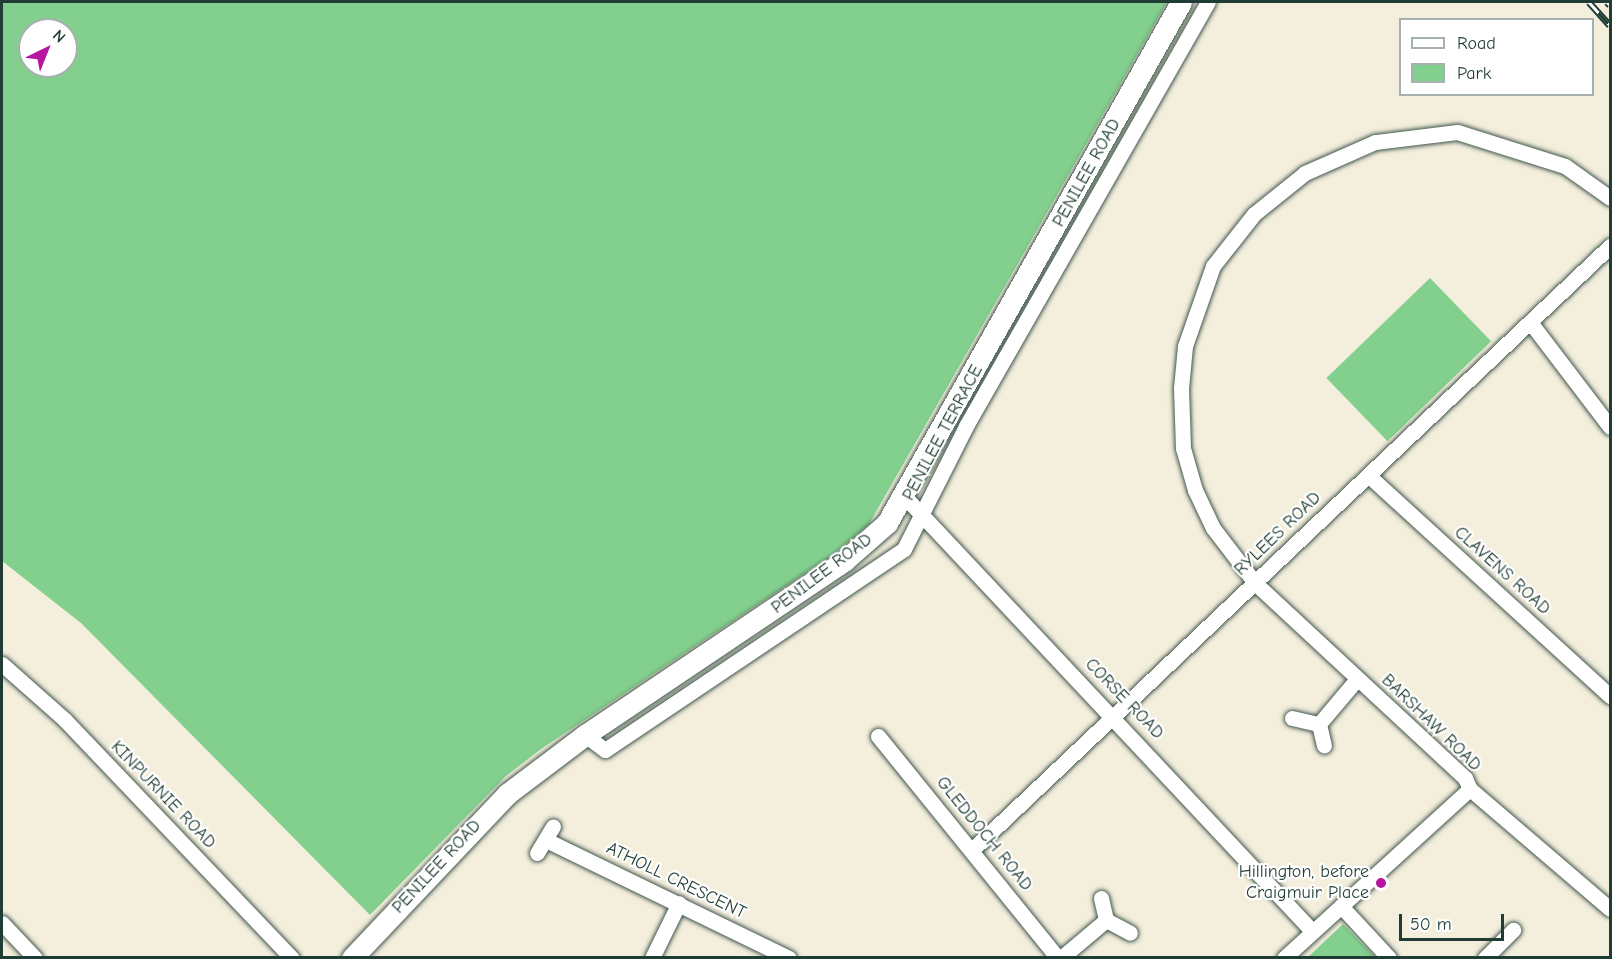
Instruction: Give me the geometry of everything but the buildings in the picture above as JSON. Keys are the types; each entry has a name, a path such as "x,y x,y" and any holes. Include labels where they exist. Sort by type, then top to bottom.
{"street":[{"name":"PENILEE ROAD","path":"352,957 507,794 585,735 845,560 886,523 904,496 1181,2"},
{"name":"PENILEE TERRACE","path":"585,735 605,750 904,549 1208,2"},
{"name":"BARSHAW ROAD","path":"1611,198 1565,166 1457,132 1375,142 1305,173 1254,214 1213,266 1185,346 1180,387 1183,448 1195,490 1213,528 1255,583 1470,789 1611,909"},
{"name":"RYLEES ROAD","path":"972,850 1611,246"},
{"path":"1530,322 1611,427"},
{"name":"CLAVENS ROAD","path":"1368,475 1611,696"},
{"name":"CORSE ROAD","path":"904,496 1311,931"},
{"name":"KINPURNIE ROAD","path":"2,664 65,720 292,957"},
{"path":"1319,724 1357,679"},
{"path":"1292,718 1319,724"},
{"path":"1319,724 1324,745"},
{"name":"GLEDDOCH ROAD","path":"878,736 1059,957"},
{"path":"1286,957 1311,931 1470,789"},
{"path":"537,853 553,826"},
{"name":"ATHOLL CRESCENT","path":"546,840 789,957"},
{"path":"1101,898 1106,920 1130,933"},
{"path":"652,957 679,903"},
{"path":"1341,906 1389,957"},
{"path":"1059,957 1106,920"},
{"path":"2,923 35,957"},
{"path":"1485,957 1513,930"}],"green space":[{"path":"2,2 1167,2 869,524 835,553 541,749 506,776 370,915 81,623 2,561"},
{"path":"1430,278 1491,341 1388,441 1326,378"},
{"path":"1343,924 1375,957 1308,957"}],"railway":[{"path":"1589,2 1610,25"},
{"path":"1607,2 1610,5"}],"place":[{"name":"Hillington, before Craigmuir Place","path":"1381,883"}]}
